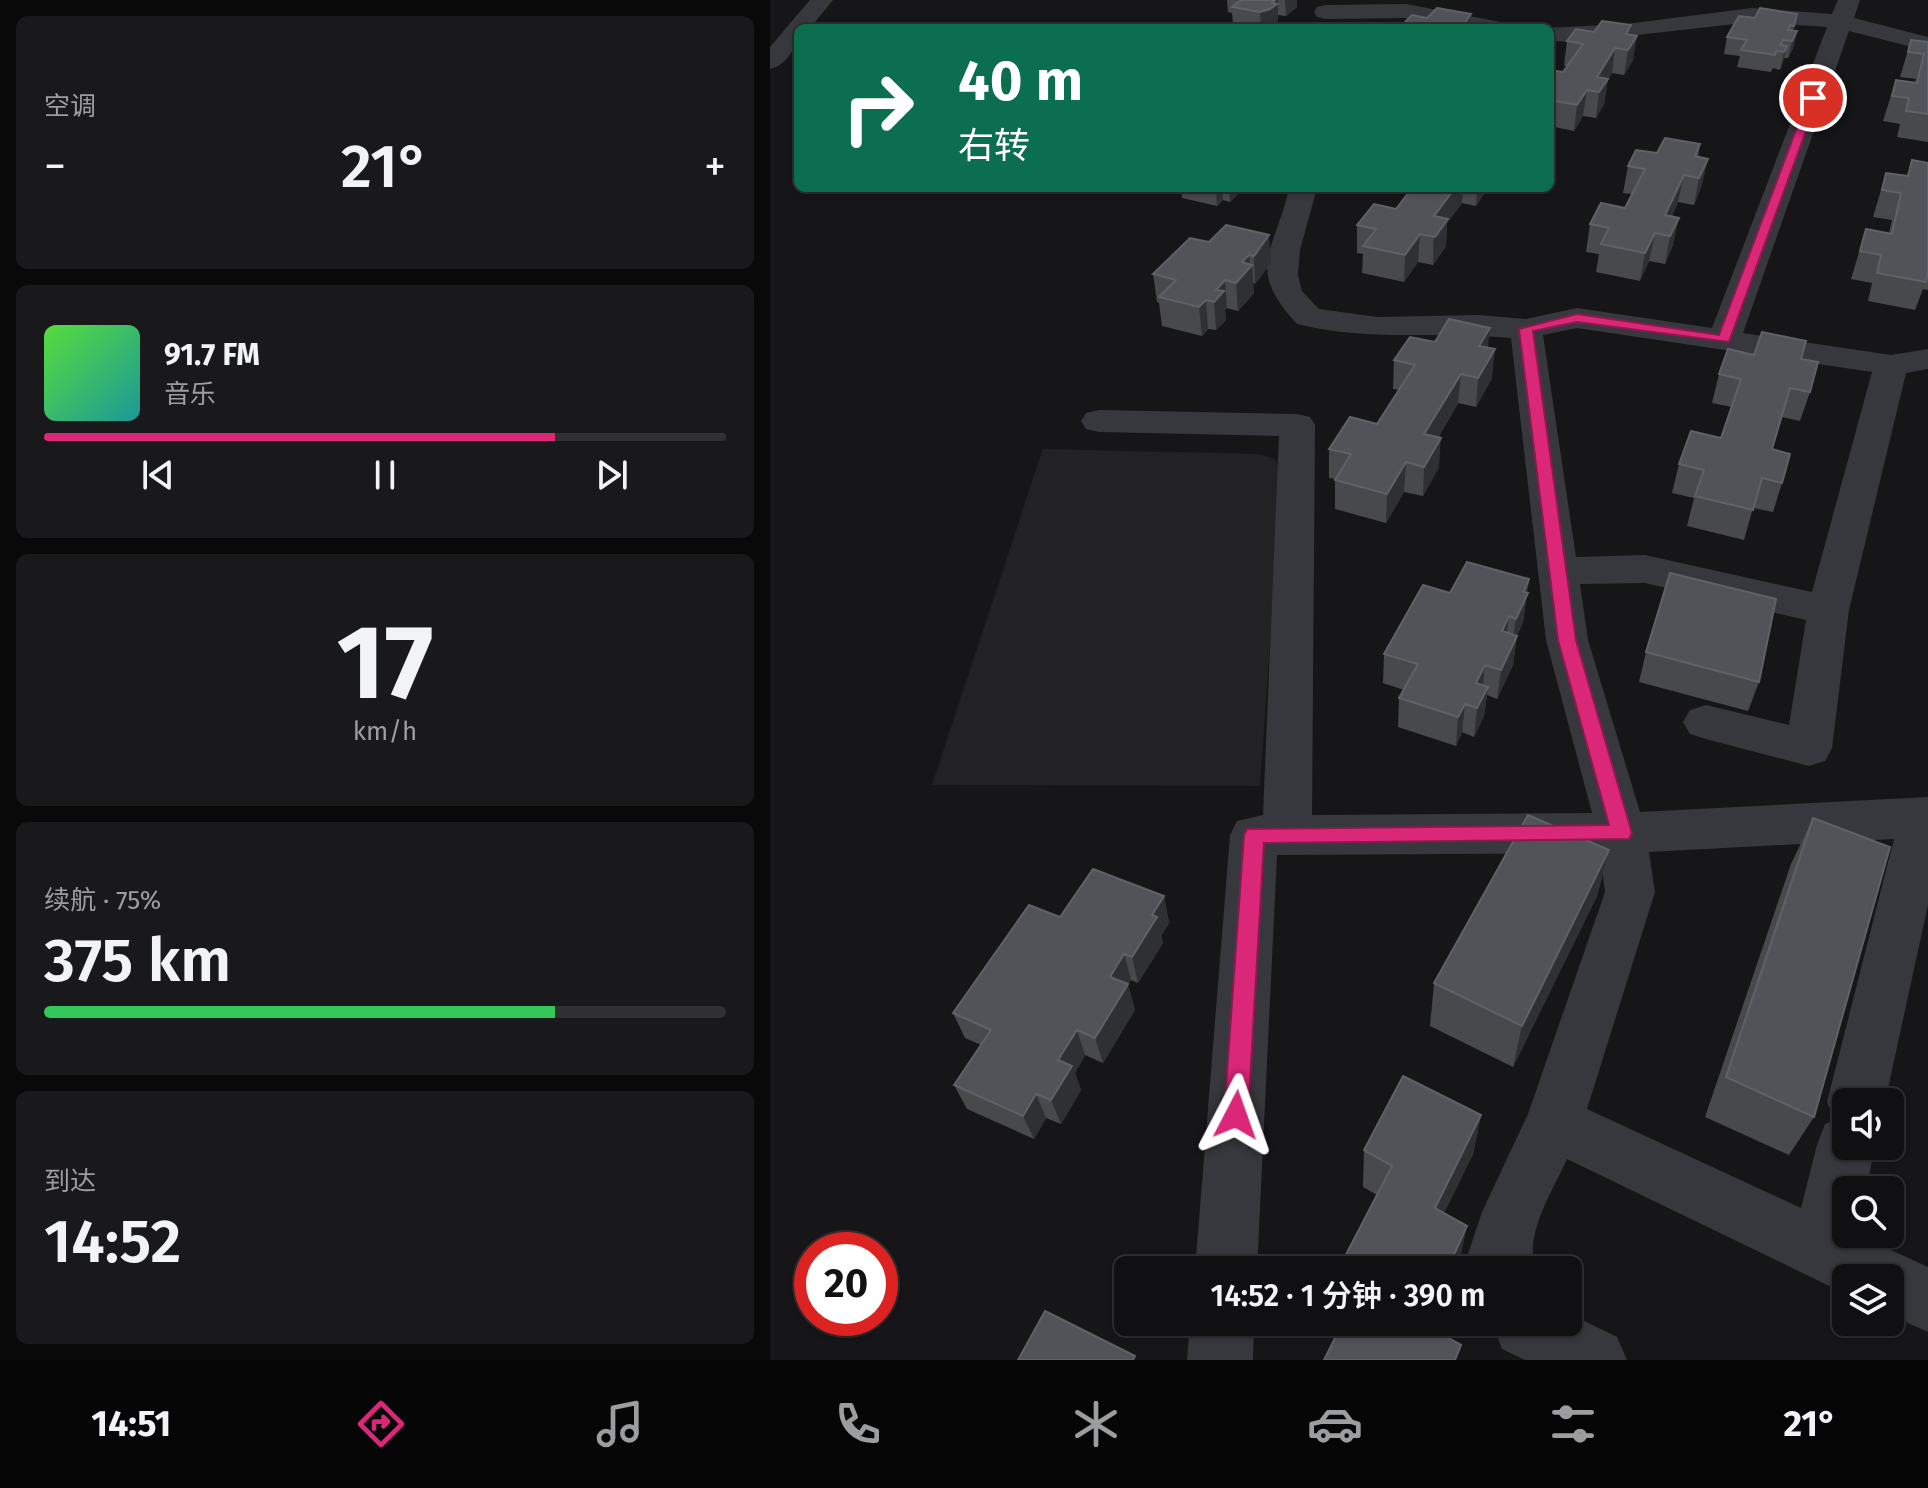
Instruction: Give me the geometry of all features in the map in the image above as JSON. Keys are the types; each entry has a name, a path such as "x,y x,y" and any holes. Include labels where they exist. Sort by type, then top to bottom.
{"street":[{"path":"801,24 822,0"},
{"path":"1445,17 1463,0"},
{"path":"1642,28 1659,0"},
{"path":"1321,13 1384,9 1477,24"},
{"path":"1724,339 1844,12"},
{"path":"1554,34 1593,34 1756,15 1844,12 1928,44"},
{"path":"770,62 794,33"},
{"path":"1302,192 1300,212 1273,240 1285,289 1309,317 1377,327 1479,325 1526,329 1577,318 1910,362 1828,610 1809,748 1706,722"},
{"path":"1500,1256 1512,1212 1554,1123 1630,892 1622,833 1567,640 1526,329"},
{"path":"1099,421 1297,425 1287,835"},
{"path":"1556,571 1645,569 1828,610"},
{"path":"1227,1256 1254,835 1622,833 1925,818 1859,1088"},
{"path":"1554,1123 1852,1264"},
{"path":"1822,1250 1843,1160"},
{"path":"1904,1289 1928,1300"},
{"path":"1220,1360 1221,1336"},
{"path":"1545,1336 1594,1360"}],"shaded area":[{"path":"1043,449 1258,454 1275,459 1282,474 1260,786 932,785"}],"building":[{"path":"1241,0 1275,0 1272,3 1277,4 1260,12 1232,7"},
{"path":"1437,8 1471,14 1464,24 1403,24 1412,15 1427,18"},
{"path":"1760,8 1797,14 1794,26 1790,25 1788,30 1797,31 1792,41 1783,40 1780,45 1787,46 1784,52 1777,51 1775,55 1741,50 1747,40 1727,37 1739,16 1755,18"},
{"path":"1602,21 1631,25 1626,34 1637,36 1628,50 1615,48 1597,77 1608,79 1599,92 1587,90 1577,105 1554,101 1554,71 1563,72 1583,44 1567,41 1576,29 1594,32"},
{"path":"1911,40 1928,42 1928,114 1906,111 1909,98 1892,96 1896,80 1917,83 1924,54 1908,52"},
{"path":"1665,138 1700,144 1695,156 1708,159 1699,178 1684,175 1665,215 1679,218 1670,236 1655,233 1645,253 1601,244 1609,228 1590,224 1601,203 1625,208 1645,169 1628,166 1636,150 1657,153"},
{"path":"1912,160 1928,163 1926,282 1877,273 1881,255 1860,251 1866,229 1892,234 1901,193 1882,190 1886,173 1908,176"},
{"path":"1409,192 1452,192 1434,216 1448,219 1435,237 1420,234 1405,255 1363,246 1376,229 1357,225 1374,204 1396,209"},
{"path":"1226,225 1269,235 1254,256 1249,255 1242,262 1252,265 1236,283 1225,280 1216,290 1224,291 1214,302 1206,300 1199,307 1159,297 1176,280 1153,274 1190,238 1209,242"},
{"path":"1449,319 1490,328 1479,346 1495,349 1478,378 1461,374 1424,434 1441,438 1424,467 1406,462 1387,494 1335,480 1351,454 1329,449 1350,417 1377,424 1415,365 1394,360 1410,337 1435,342"},
{"path":"1762,332 1806,341 1801,359 1818,362 1810,392 1790,388 1772,449 1790,454 1782,483 1762,478 1753,510 1695,496 1704,470 1679,464 1691,431 1721,438 1741,379 1719,374 1728,349 1754,355"},
{"path":"1467,562 1529,579 1524,592 1528,593 1516,619 1509,616 1502,631 1517,636 1501,670 1485,665 1476,683 1488,687 1477,708 1465,704 1458,717 1399,698 1418,664 1384,654 1423,585 1450,593"},
{"path":"1670,573 1776,599 1759,682 1646,652"},
{"path":"1528,815 1609,850 1522,1026 1434,983"},
{"path":"1813,818 1890,847 1814,1117 1726,1077"},
{"path":"1093,869 1164,896 1152,915 1157,917 1132,957 1124,954 1110,977 1128,984 1095,1038 1077,1030 1058,1060 1072,1066 1051,1100 1036,1094 1023,1116 954,1085 991,1030 953,1013 1029,905 1060,917"},
{"path":"1403,1076 1481,1115 1435,1208 1467,1226 1453,1256 1345,1256 1392,1166 1364,1150"},
{"path":"1045,1311 1135,1356 1133,1360 1018,1360"},
{"path":"1336,1336 1445,1336 1461,1345 1455,1360 1324,1360"}],"route":[{"path":"1236,1115 1254,835 1622,833 1567,640 1526,329 1577,318 1724,339 1813,98"}]}
